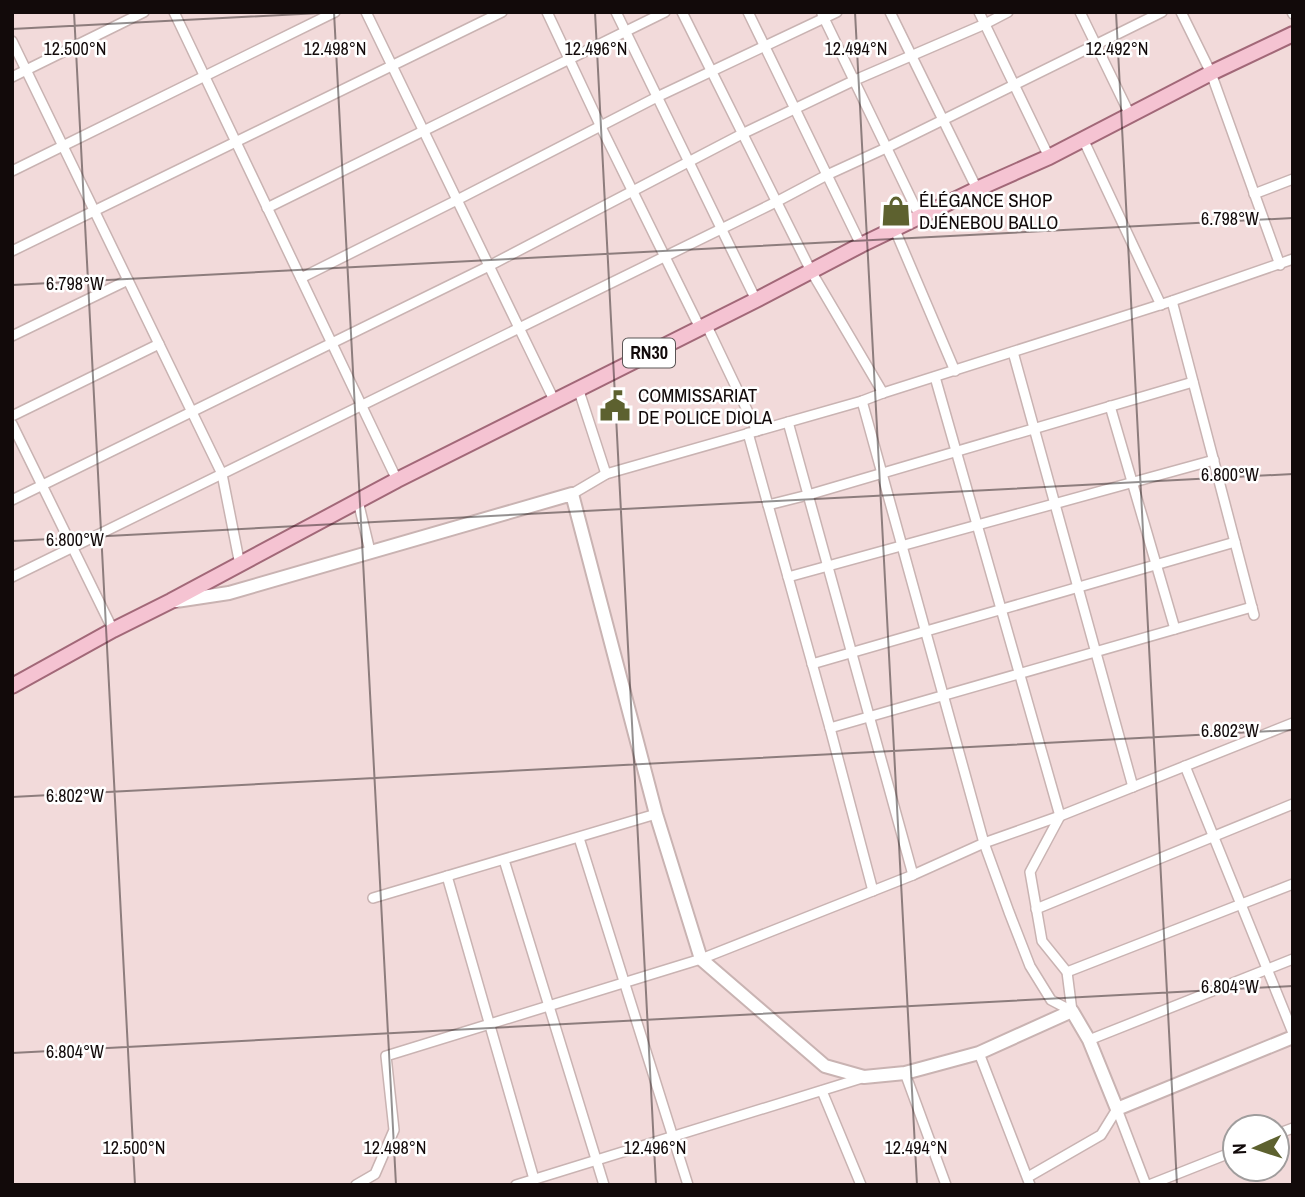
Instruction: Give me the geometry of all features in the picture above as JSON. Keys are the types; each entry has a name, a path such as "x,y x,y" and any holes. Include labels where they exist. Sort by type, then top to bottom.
{"main road":[{"name":"RN30","path":"12,686 397,480 554,400 861,245 1049,157 1293,34"}],"street":[{"path":"12,77 145,12"},
{"path":"174,12 397,480"},
{"path":"12,171 335,12"},
{"path":"366,12 554,400"},
{"path":"12,251 502,12"},
{"path":"547,12 632,191 703,326 752,432 768,505 873,891"},
{"path":"616,12 756,300"},
{"path":"267,208 665,12"},
{"path":"682,12 811,271 883,393"},
{"path":"748,12 861,245"},
{"path":"300,278 457,201 657,97 823,15 837,12"},
{"path":"890,12 977,189"},
{"path":"979,12 1049,157"},
{"path":"12,500 489,266 742,134 1008,12"},
{"path":"1080,12 1130,115"},
{"path":"12,576 1162,12"},
{"path":"1181,12 1211,73 1280,265"},
{"path":"823,15 920,218"},
{"path":"12,41 222,474 240,565"},
{"path":"1083,139 1161,304"},
{"path":"1254,194 1293,179"},
{"path":"895,230 955,371"},
{"path":"171,601 229,593 572,494 606,474 862,401 1172,302 1293,259"},
{"path":"12,336 128,281"},
{"path":"830,728 1175,629 1253,611 1172,302"},
{"path":"12,416 159,344"},
{"path":"1013,352 1133,787"},
{"path":"935,377 1060,816 1030,872 1042,942 1067,972 1072,1010 1089,1040 1148,1185 1221,1156"},
{"path":"768,505 1193,382"},
{"path":"578,388 606,474"},
{"path":"862,401 984,842 1030,966 1051,1000 1072,1010"},
{"path":"1110,406 1175,629"},
{"path":"788,422 913,876"},
{"path":"12,424 113,630"},
{"path":"788,577 1214,460"},
{"path":"572,494 656,814 701,959 825,1066 864,1077"},
{"path":"358,501 370,551"},
{"path":"812,664 1235,542"},
{"path":"356,1185 375,1174 394,1130 386,1056 701,959 913,876 984,842 1060,816 1293,723"},
{"path":"979,1053 1029,1181 1101,1135 1116,1109 1293,1035 1185,766"},
{"path":"1036,909 1293,804"},
{"path":"373,898 656,814"},
{"path":"579,838 688,1185"},
{"path":"504,860 604,1185"},
{"path":"447,876 534,1179"},
{"path":"1067,972 1293,884"},
{"path":"1089,1040 1293,959"},
{"path":"516,1185 864,1077 905,1073 979,1053 1072,1010"},
{"path":"905,1073 946,1185"},
{"path":"822,1091 860,1185"}],"place":[{"name":"ÉLÉGANCE SHOP DJÉNEBOU BALLO","path":"896,211"},
{"name":"COMMISSARIAT DE POLICE DIOLA","path":"615,406"}]}
